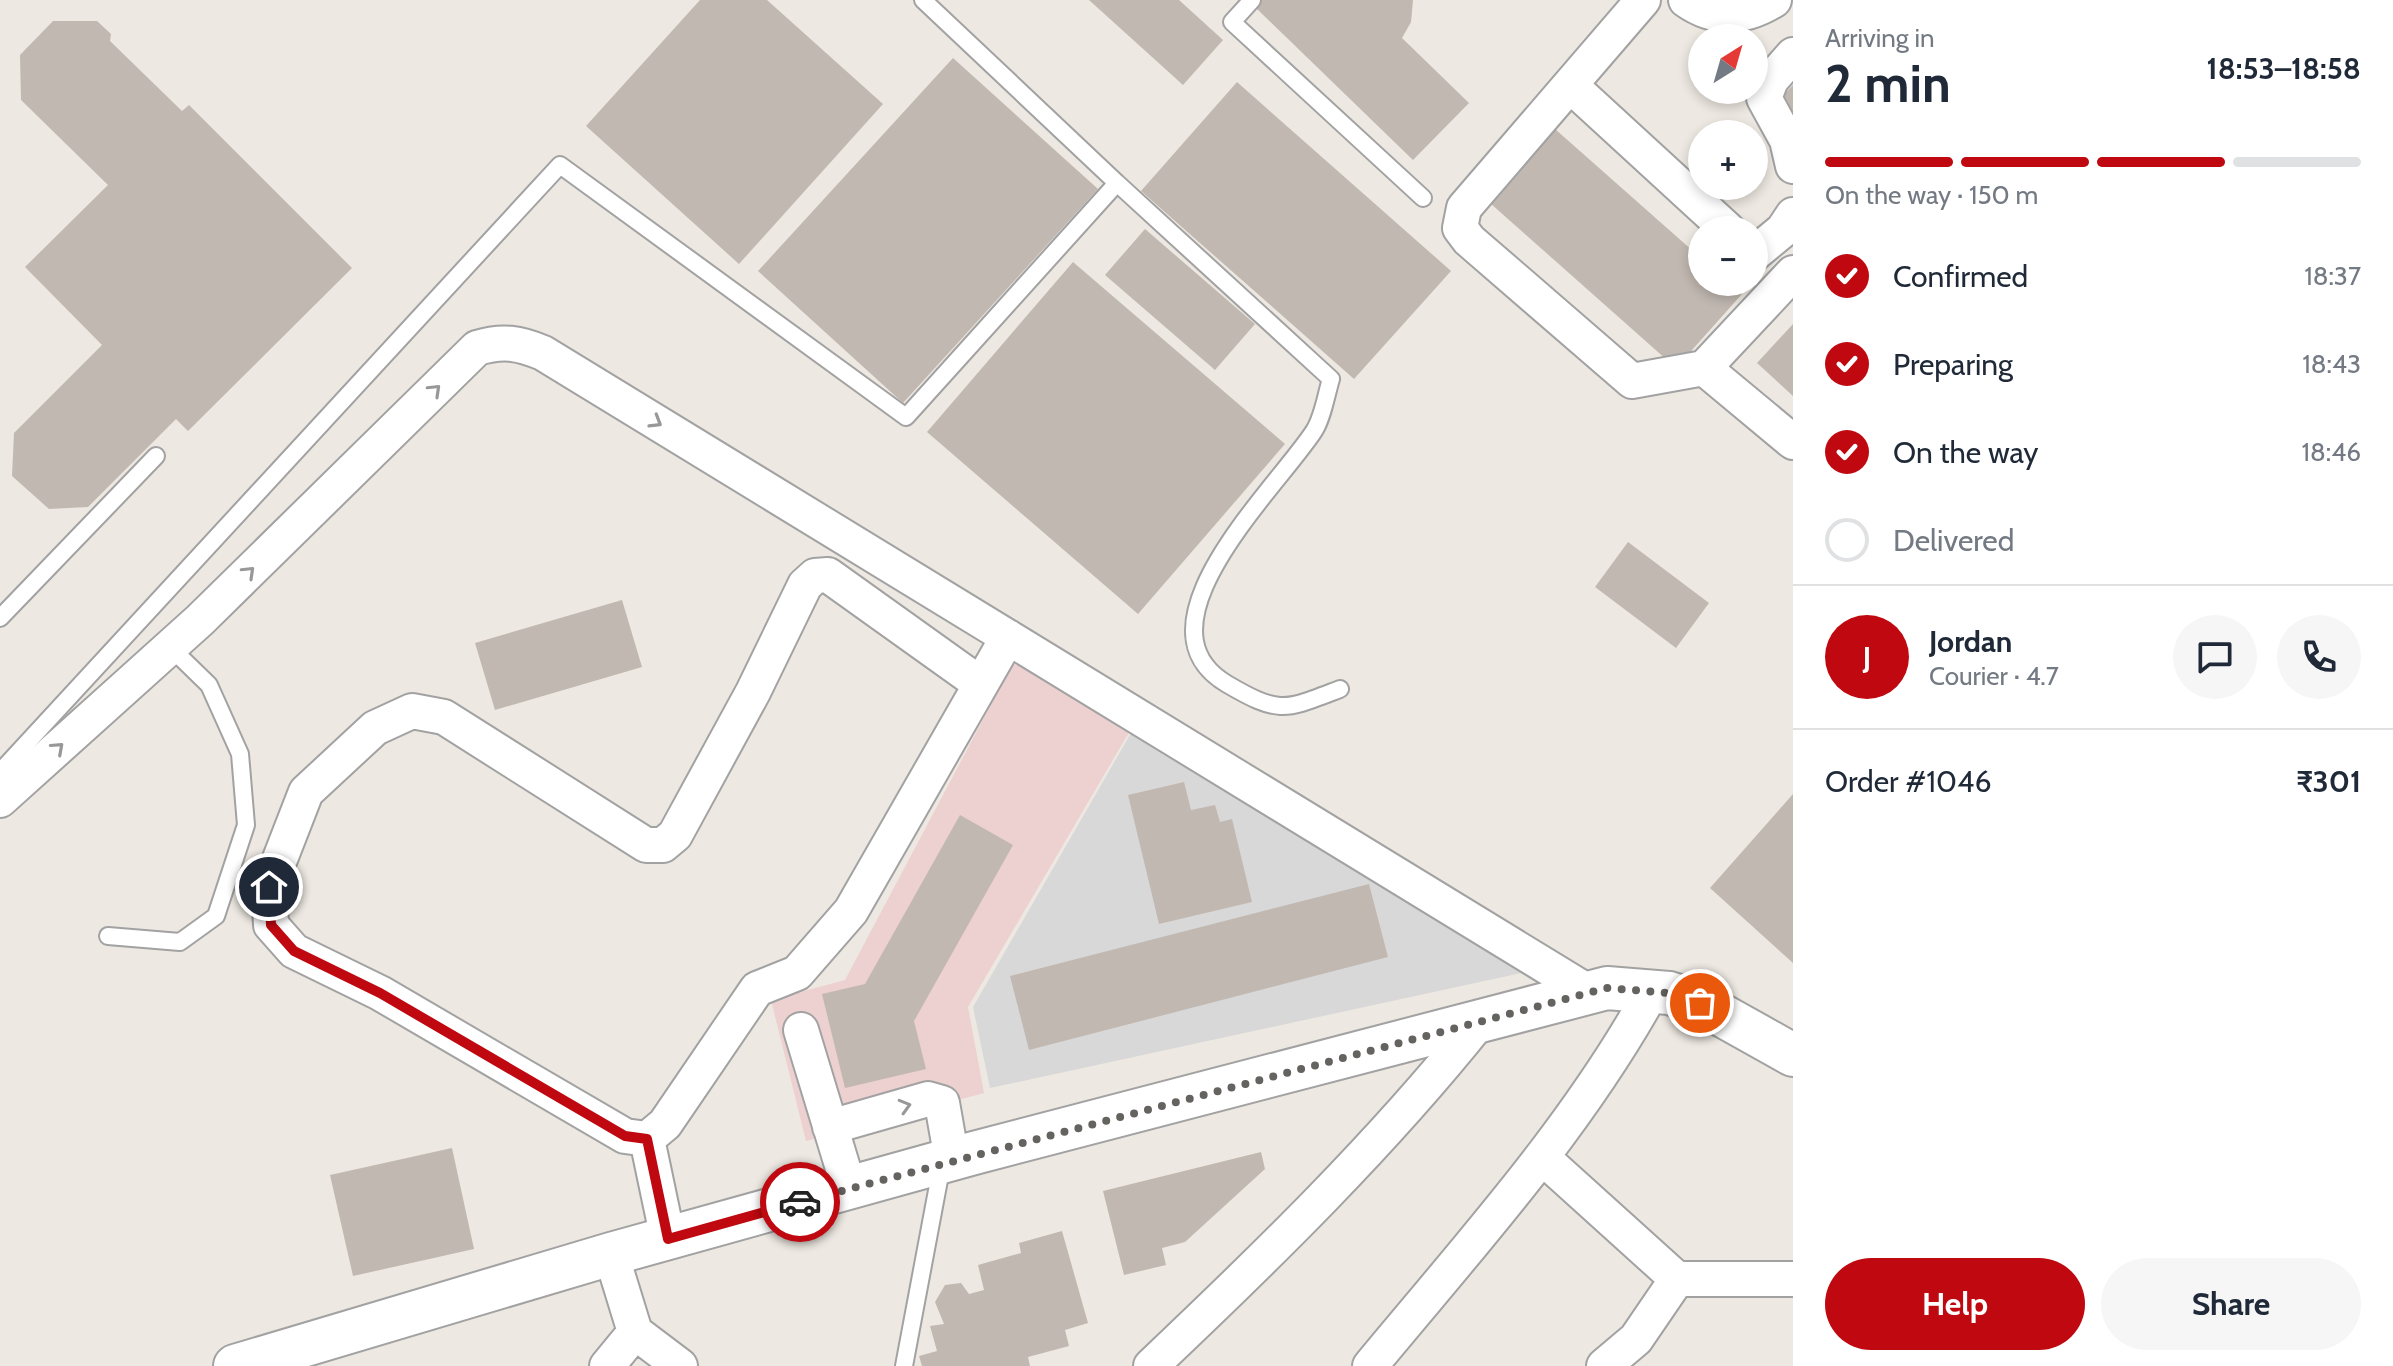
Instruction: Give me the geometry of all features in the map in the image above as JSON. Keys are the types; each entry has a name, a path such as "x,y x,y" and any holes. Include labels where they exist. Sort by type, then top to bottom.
{"street":[{"path":"1643,0 1464,208 1460,228 1469,240 1632,381 1704,368 1793,273"},
{"path":"1686,0 1697,8 1730,17 1757,10 1774,0"},
{"path":"1793,55 1771,80 1764,98 1787,140 1793,166"},
{"path":"1570,85 1713,216"},
{"path":"1768,242 1783,230 1793,215"},
{"path":"0,800 170,647 477,348 497,342 519,343 543,353 1590,993"},
{"path":"1704,368 1793,442"},
{"path":"979,683 828,575 815,576 805,585 753,692 675,835 663,845 646,845 444,717 412,711 375,728 306,792 269,887 271,925 294,951 380,993 625,1136 647,1139 665,1124 757,989 797,973 851,911 1008,637"},
{"path":"235,1366 611,1254 947,1161 1607,988 1652,991 1700,1003 1793,1055"},
{"path":"1370,1366 1543,1158 1615,1057 1652,991"},
{"path":"1151,1366 1341,1179 1426,1089 1480,1021"},
{"path":"801,1030 849,1188"},
{"path":"830,1127 928,1099 938,1100 942,1103 947,1161"},
{"path":"647,1139 668,1239"},
{"path":"1543,1158 1677,1279 1793,1279"},
{"path":"611,1254 635,1332 680,1366"},
{"path":"1604,1366 1636,1339 1677,1279"},
{"path":"607,1366 635,1332"}],"lane":[{"path":"923,0 1331,379 1316,428 1214,566 1195,605 1195,647 1213,676 1252,699 1288,709 1340,689"},
{"path":"1252,0 1232,22 1423,198"},
{"path":"0,772 560,165 906,417 1117,183"},
{"path":"0,618 156,456"},
{"path":"108,936 180,942 216,916 246,825 240,754 209,685 170,647"},
{"path":"904,1366 947,1161"}],"shaded area":[{"path":"1021,663 1131,729 968,1007 984,1093 806,1141 771,1000 845,980 1012,665"},
{"path":"1131,733 1531,971 990,1088 973,1007"}],"building":[{"path":"700,0 767,0 883,104 739,264 586,126"},
{"path":"1089,0 1179,0 1223,40 1183,85"},
{"path":"1262,0 1413,0 1411,22 1402,38 1469,103 1413,160 1255,7"},
{"path":"53,21 97,21 111,34 110,41 182,111 189,105 352,268 188,431 176,419 88,507 49,509 12,476 14,433 102,345 25,267 108,185 21,100 20,55"},
{"path":"953,58 1098,189 903,403 758,271"},
{"path":"1237,82 1451,271 1354,379 1141,191"},
{"path":"1793,85 1793,114 1778,100"},
{"path":"1555,129 1688,247 1688,296 1740,296 1676,368 1490,203"},
{"path":"1145,229 1255,324 1215,370 1105,275"},
{"path":"1073,262 1285,444 1138,614 927,432"},
{"path":"1793,324 1793,396 1757,363"},
{"path":"1628,542 1709,603 1676,648 1595,587"},
{"path":"622,600 642,667 495,710 475,643"},
{"path":"1184,782 1191,810 1215,805 1220,822 1232,819 1252,902 1159,924 1128,795"},
{"path":"1793,794 1793,963 1710,888"},
{"path":"960,815 1013,845 914,1021 926,1069 845,1088 822,994 865,984"},
{"path":"1369,884 1388,957 1029,1050 1010,976"},
{"path":"452,1148 474,1249 353,1276 330,1175"},
{"path":"1261,1152 1265,1169 1185,1242 1162,1248 1166,1265 1124,1275 1103,1191"},
{"path":"1062,1231 1088,1323 1065,1330 1069,1346 1028,1357 1030,1366 922,1366 919,1356 937,1351 930,1326 944,1324 935,1302 945,1285 961,1283 969,1294 984,1290 978,1265 1021,1253 1019,1243"}],"way so far":[{"path":"800,1202 974,1153 1607,988 1669,993 1700,1003"}],"route":[{"path":"269,887 271,925 294,951 380,993 625,1136 647,1139 668,1239 800,1202"}]}
